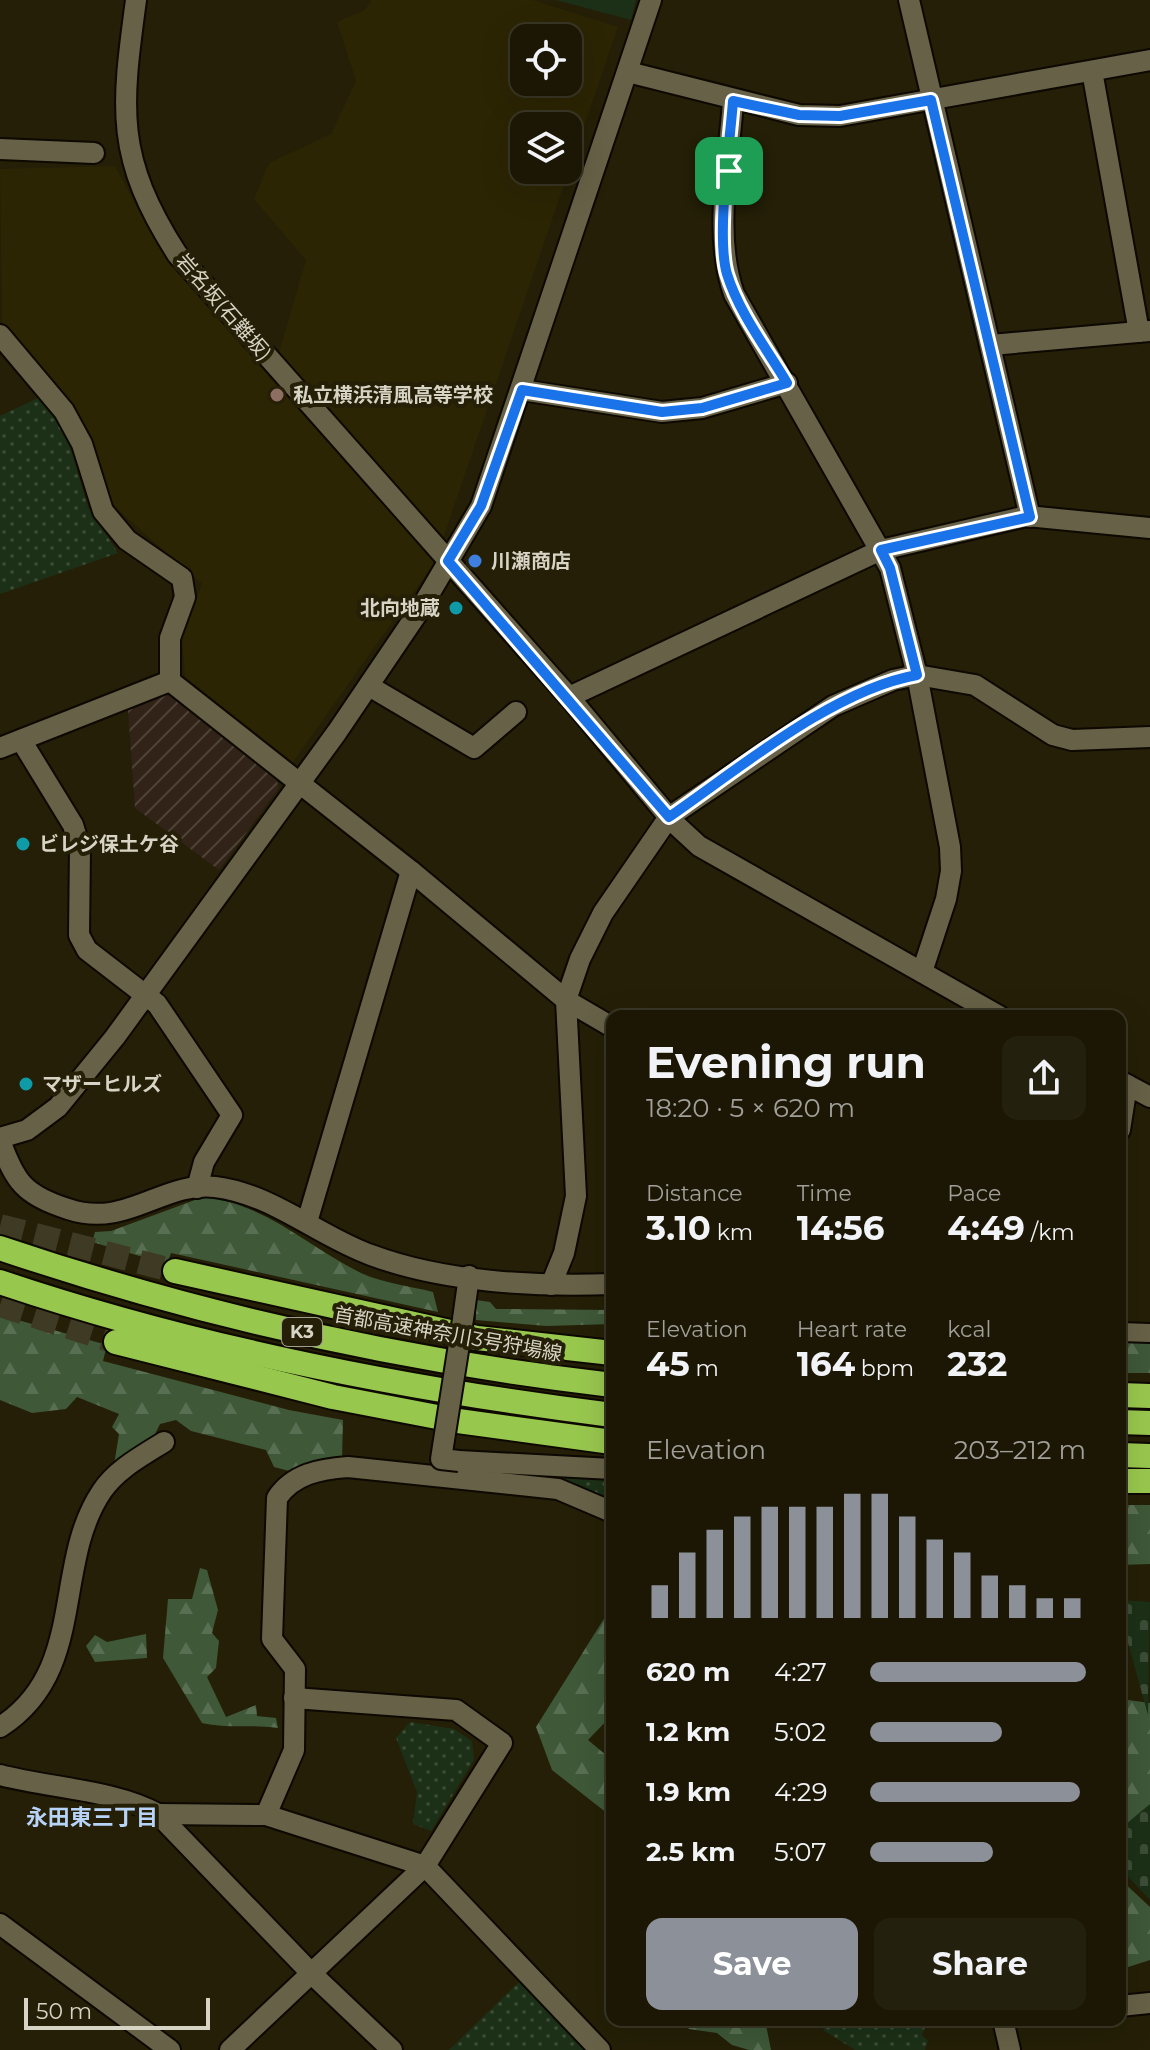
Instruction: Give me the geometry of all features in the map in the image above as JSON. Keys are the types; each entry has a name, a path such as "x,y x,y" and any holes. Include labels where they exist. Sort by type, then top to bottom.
{"highway":[{"name":"首都高速神奈川3号狩場線","path":"0,1248 203,1309 333,1339 606,1384"},
{"path":"175,1271 477,1338 606,1352"},
{"name":"K3","path":"0,1282 61,1302 274,1358 409,1387 606,1414"},
{"path":"116,1342 333,1397 458,1421 606,1441"},
{"path":"562,1347 606,1345"},
{"path":"1126,1395 1150,1396"},
{"path":"1126,1422 1150,1423"},
{"path":"1126,1455 1150,1456"},
{"path":"1126,1481 1150,1481"}],"street":[{"name":"岩名坂(石難坂)","path":"136,0 125,110 126,156 151,214 177,254 569,697 669,817 699,846 988,1010"},
{"path":"606,1284 551,1285 397,1264 368,1254 244,1193 213,1187 197,1188 104,1216 71,1211 20,1186 0,1139 27,1130 58,1107 147,993 369,686 421,608 481,506 651,0"},
{"path":"909,0 1030,517"},
{"path":"628,72 733,101 799,115 840,116 1150,60"},
{"path":"991,345 1144,331 1092,71"},
{"path":"733,101 724,241 726,271 734,294 890,568 917,675 950,847 951,871 922,972"},
{"path":"0,149 94,153"},
{"path":"0,335 64,411 82,444 103,511 127,540 182,578 185,597 170,638 170,681"},
{"path":"522,390 662,412 702,408 787,383"},
{"path":"569,697 881,550 1030,517 1150,528"},
{"path":"551,1285 568,1239 576,1196 566,1000 580,959 603,913 669,817 833,706 893,680 917,675 975,685 1053,735 1072,740 1150,737"},
{"path":"0,748 170,681"},
{"path":"170,681 411,871 566,1000 606,1023"},
{"path":"369,686 474,748 516,712"},
{"path":"21,740 73,825 80,848 79,935 87,950 147,993 232,1115 204,1162 197,1188"},
{"path":"307,1222 411,871"},
{"path":"1126,1084 1150,1097"},
{"path":"469,1276 441,1459 606,1469"},
{"path":"1126,1332 1150,1333"},
{"path":"0,1727 17,1716 57,1656 67,1620 76,1557 100,1493 115,1475 164,1442"},
{"path":"266,1815 294,1750 295,1669 272,1639 277,1498 292,1481 324,1469 389,1470 558,1489 606,1509"},
{"path":"230,2050 425,1866 502,1743 456,1710 294,1698"},
{"path":"0,1775 109,1798 145,1807 158,1814 311,1973 392,2050"},
{"path":"158,1814 229,1812 266,1815 425,1866 600,2050"},
{"path":"0,1924 170,2050"},
{"path":"1126,2005 1150,2003"},
{"path":"1004,2026 1010,2050"}],"shaded area":[{"name":"私立横浜清風高等学校","path":"371,0 533,0 618,27 582,132 582,112 510,112 510,184 564,184 435,562 293,762 185,677 182,639 202,584 109,502 80,416 2,325 0,169 115,166 157,244 273,373 306,260 254,199 269,163 331,134 356,81 337,22 365,10"},
{"path":"168,691 276,778 279,788 219,870 135,808 128,710"}],"green space":[{"path":"556,0 636,0 631,20"},
{"path":"38,398 64,426 88,507 118,553 0,594 0,416"},
{"path":"203,1197 225,1201 266,1217 361,1273 433,1292 438,1312 171,1253 167,1264 92,1242 95,1232 111,1231"},
{"path":"476,1300 490,1302 496,1309 606,1310 606,1324 546,1326 476,1320"},
{"path":"0,1315 107,1345 103,1361 289,1410 343,1420 342,1460 293,1472 274,1467 266,1450 191,1431 176,1420 160,1424 153,1438 114,1465 119,1434 112,1427 119,1414 77,1397 66,1409 32,1413 0,1400"},
{"path":"1126,1336 1150,1338 1150,1373 1126,1373"},
{"path":"483,1475 606,1479 606,1501"},
{"path":"1126,1505 1150,1505 1150,1564 1126,1565"},
{"path":"200,1568 207,1570 218,1610 212,1633 219,1641 216,1668 207,1677 226,1717 256,1705 257,1716 276,1718 278,1728 202,1723 163,1658 168,1599 192,1599"},
{"path":"1126,1600 1150,1602 1148,1715 1126,1636"},
{"path":"606,1616 606,1721 588,1740 606,1755 606,1812 552,1770 536,1727"},
{"path":"146,1634 147,1658 95,1662 86,1646 95,1635 107,1642"},
{"path":"1126,1702 1150,1703 1150,1809 1126,1831"},
{"path":"410,1722 454,1729 472,1741 474,1760 431,1831 413,1824 417,1792 396,1738"},
{"path":"1150,1804 1150,1900 1126,1874 1126,1824"},
{"path":"1126,1885 1150,1907 1150,1960 1126,1968"},
{"path":"520,1981 586,2050 449,2050"},
{"path":"686,2026 766,2026 771,2050 749,2050 732,2045 717,2033"},
{"path":"825,2026 926,2026 922,2035 928,2041 925,2050 855,2050 823,2030"}],"tunnel":[{"path":"0,1226 175,1271"},
{"path":"0,1305 116,1342"}],"place":[{"name":"私立横浜清風高等学校","path":"277,395"},
{"name":"川瀬商店","path":"475,561"},
{"name":"北向地蔵","path":"456,608"},
{"name":"ビレジ保土ケ谷","path":"23,844"},
{"name":"マザーヒルズ","path":"26,1084"}],"district":[{"name":"永田東三丁目","path":"92,1817"}],"route":[{"path":"931,100 1030,517 962,529 881,550 890,568 917,675 865,690 833,706 669,817 569,697 448,561 481,506 522,390 662,412 702,408 787,383 734,294 726,271 724,241 729,171 733,101 799,115 840,116 931,100"}]}
